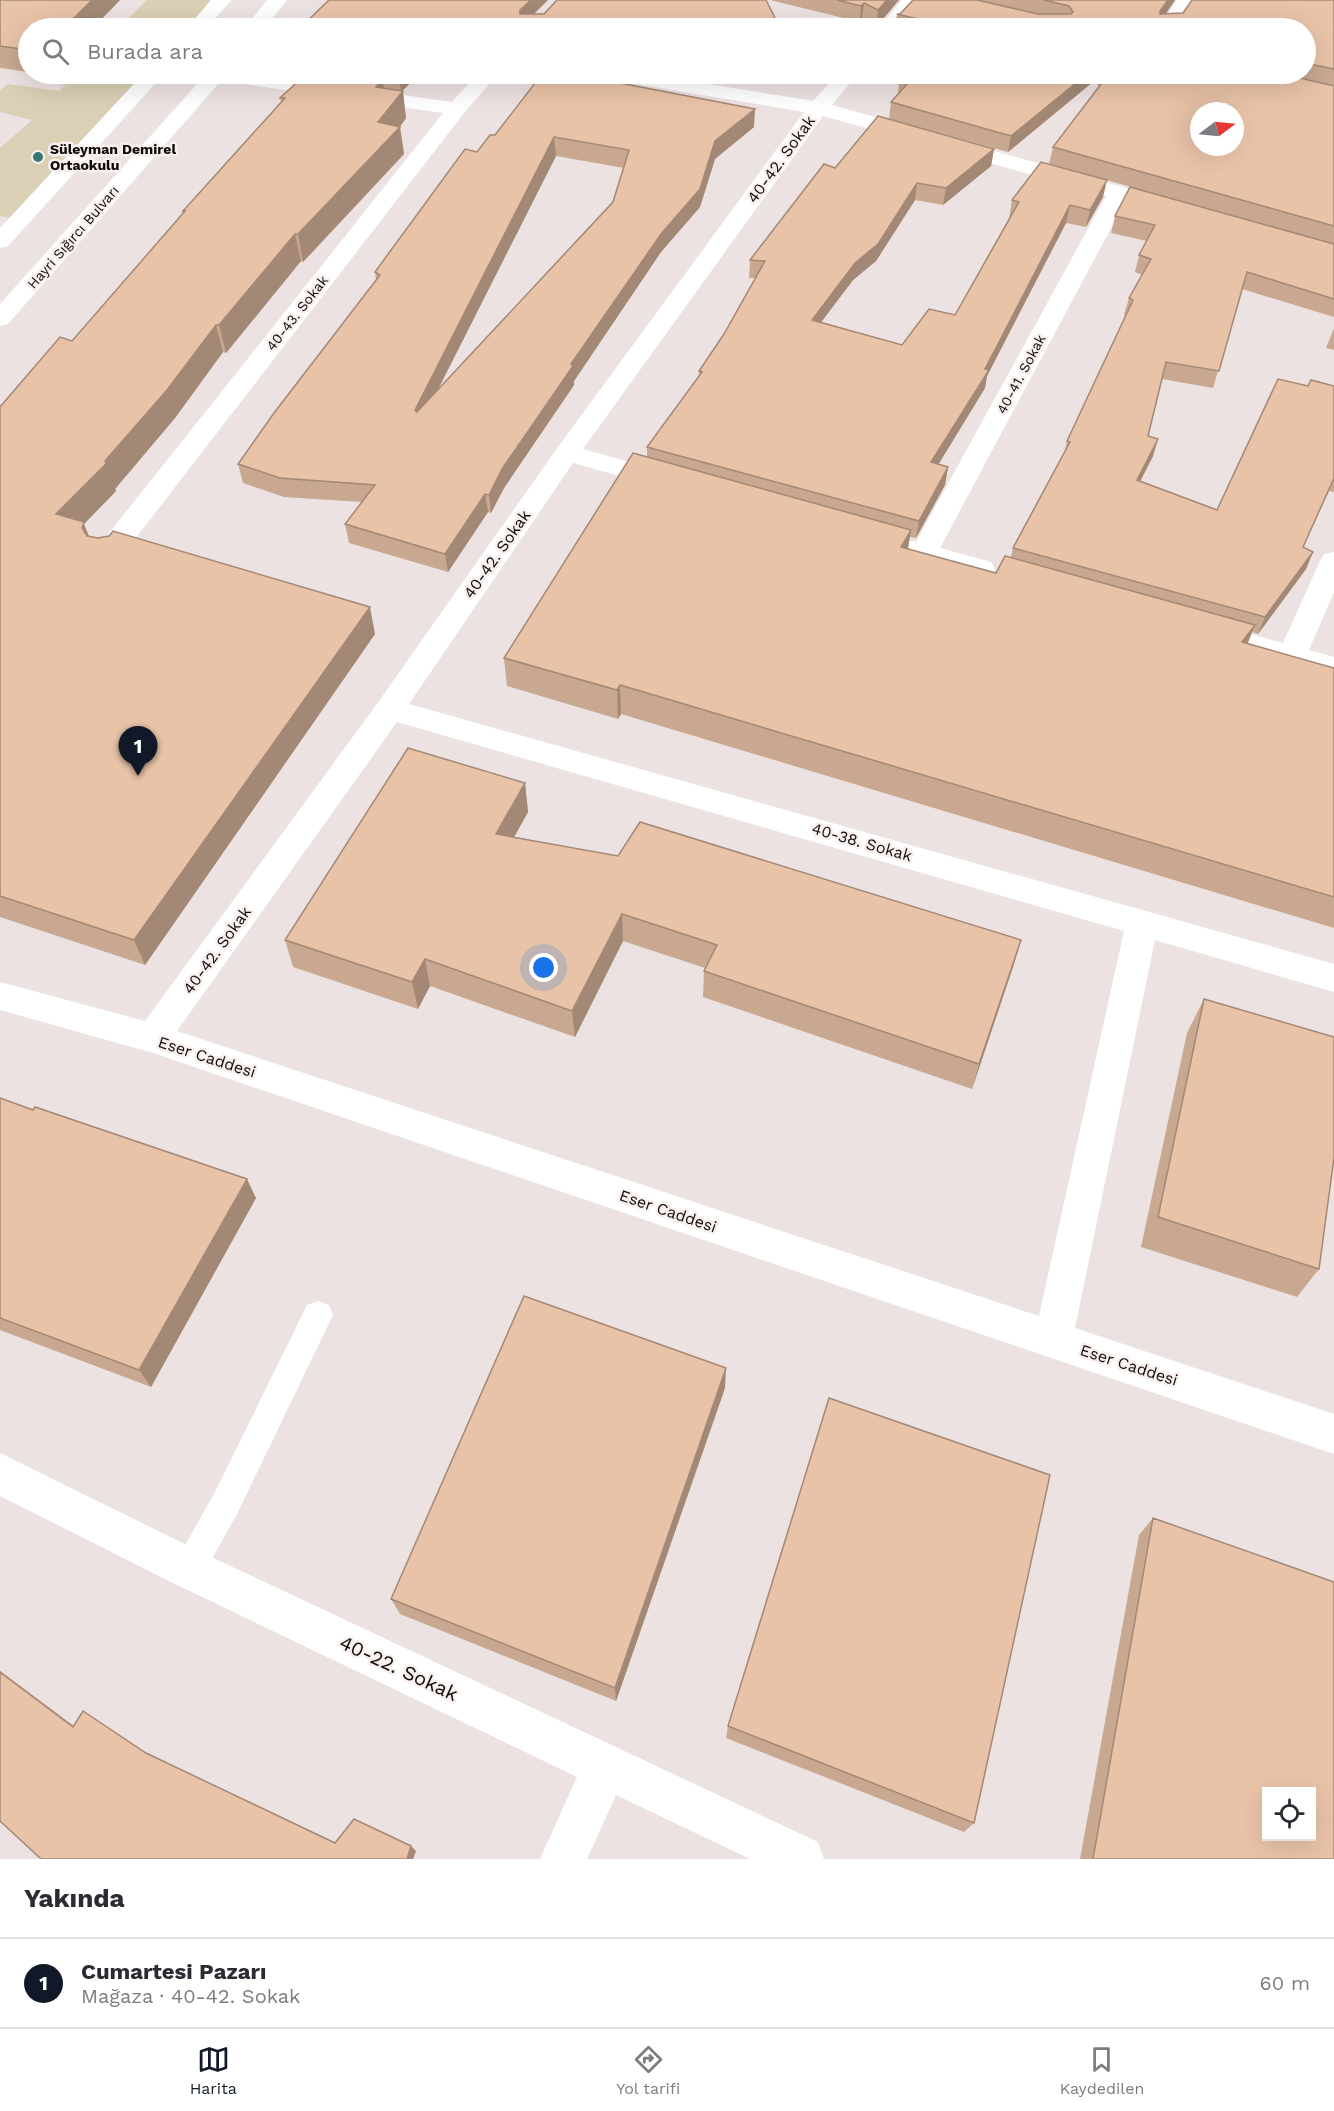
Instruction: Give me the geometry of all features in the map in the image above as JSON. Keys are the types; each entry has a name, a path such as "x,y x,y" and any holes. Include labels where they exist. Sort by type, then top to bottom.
{"street":[{"path":"205,18 222,0"},
{"path":"262,18 277,0"},
{"path":"896,18 912,0"},
{"path":"1174,18 1187,0"},
{"path":"0,241 145,84"},
{"name":"Hayri Sığırcı Bulvarı","path":"0,319 208,84"},
{"path":"286,84 457,109"},
{"name":"40-43. Sokak","path":"108,554 457,109 479,84"},
{"path":"674,84 818,108 1186,213"},
{"name":"40-42. Sokak","path":"153,1038 390,709 567,453 818,108 839,84"},
{"name":"40-41. Sokak","path":"924,554 1118,194"},
{"path":"567,453 694,489"},
{"path":"843,531 1004,575"},
{"path":"1292,655 1334,561"},
{"path":"1177,623 1334,667"},
{"name":"40-38. Sokak","path":"390,709 1334,978"},
{"path":"1053,1340 1142,923"},
{"name":"Eser Caddesi","path":"0,996 153,1038 1334,1434"},
{"name":"40-22. Sokak","path":"0,1474 188,1568 801,1859"},
{"path":"563,1859 606,1767"}],"lane":[{"path":"188,1568 226,1503 318,1315"}],"shaded area":[{"path":"147,0 214,0 197,18 129,18"},
{"path":"8,84 59,91 66,84 139,84 17,219 0,216 0,148 32,120 0,112 0,90"}],"building":[{"path":"0,0 92,0 74,18 18,18 18,49 0,46"},
{"path":"329,0 531,0 520,10 520,14 544,14 557,0 766,0 775,18 310,18"},
{"path":"837,0 887,0 878,10 864,3 861,6"},
{"path":"913,0 977,0 1038,14 1071,14 1073,12 1069,6 1044,0 1168,0 1160,14 1183,13 1192,0 1334,0 1334,69 1316,65 1316,18 914,18 897,14 900,14"},
{"path":"1316,82 1334,86 1334,226 1053,147 1101,84 1316,84"},
{"path":"295,84 379,84 376,87 403,91 378,122 400,127 298,234 295,234 219,325 216,325 167,390 105,461 106,464 56,514 84,522 82,528 87,536 98,538 109,536 113,531 370,607 134,940 0,896 0,407 60,337 72,341 185,211 183,211 285,98 280,98"},
{"path":"534,84 625,84 755,109 715,141 700,189 661,234 571,364 573,366 502,469 489,495 485,494 445,554 345,524 375,485 280,478 238,464 274,413 380,275 375,272 465,149 477,152 490,135 495,135","holes":["554,137 629,150 613,202 417,412 415,410"]},
{"path":"907,84 1075,84 1011,136 891,102"},
{"path":"878,116 994,149 946,188 917,183 878,244 855,263 812,320 902,345 929,309 955,315 1019,202 1012,200 1041,162 1107,180 1090,210 1070,205 985,369 989,370 931,462 948,467 919,521 647,447 702,372 699,371 724,334 765,261 750,260 824,164 835,168"},
{"path":"1130,187 1334,244 1334,299 1247,272 1219,371 1166,362 1148,436 1158,439 1137,480 1217,510 1278,379 1308,386 1311,380 1334,386 1334,478 1303,547 1313,552 1265,617 1013,548 1070,442 1067,441 1133,300 1129,298 1151,259 1139,255 1155,225 1115,216"},
{"path":"633,453 911,530 901,547 996,573 1005,556 1255,625 1242,642 1334,668 1334,897 620,685 617,690 504,658"},
{"path":"408,748 525,783 496,834 618,856 640,822 1021,940 979,1064 704,971 717,945 622,914 572,1011 425,959 412,982 285,940"},
{"path":"1204,999 1334,1037 1334,1158 1319,1269 1158,1217"},
{"path":"0,1098 33,1110 35,1107 247,1179 139,1370 0,1318"},
{"path":"524,1296 726,1368 615,1688 391,1599"},
{"path":"829,1398 1050,1475 974,1823 728,1726"},
{"path":"1153,1518 1334,1582 1334,1859 1093,1859"},
{"path":"0,1672 73,1727 83,1711 146,1753 335,1843 354,1819 411,1846 407,1859 41,1859 0,1821"}],"place":[{"name":"Süleyman Demirel Ortaokulu","path":"38,157"},
{"name":"Cumartesi Pazarı","path":"138,776"}]}
